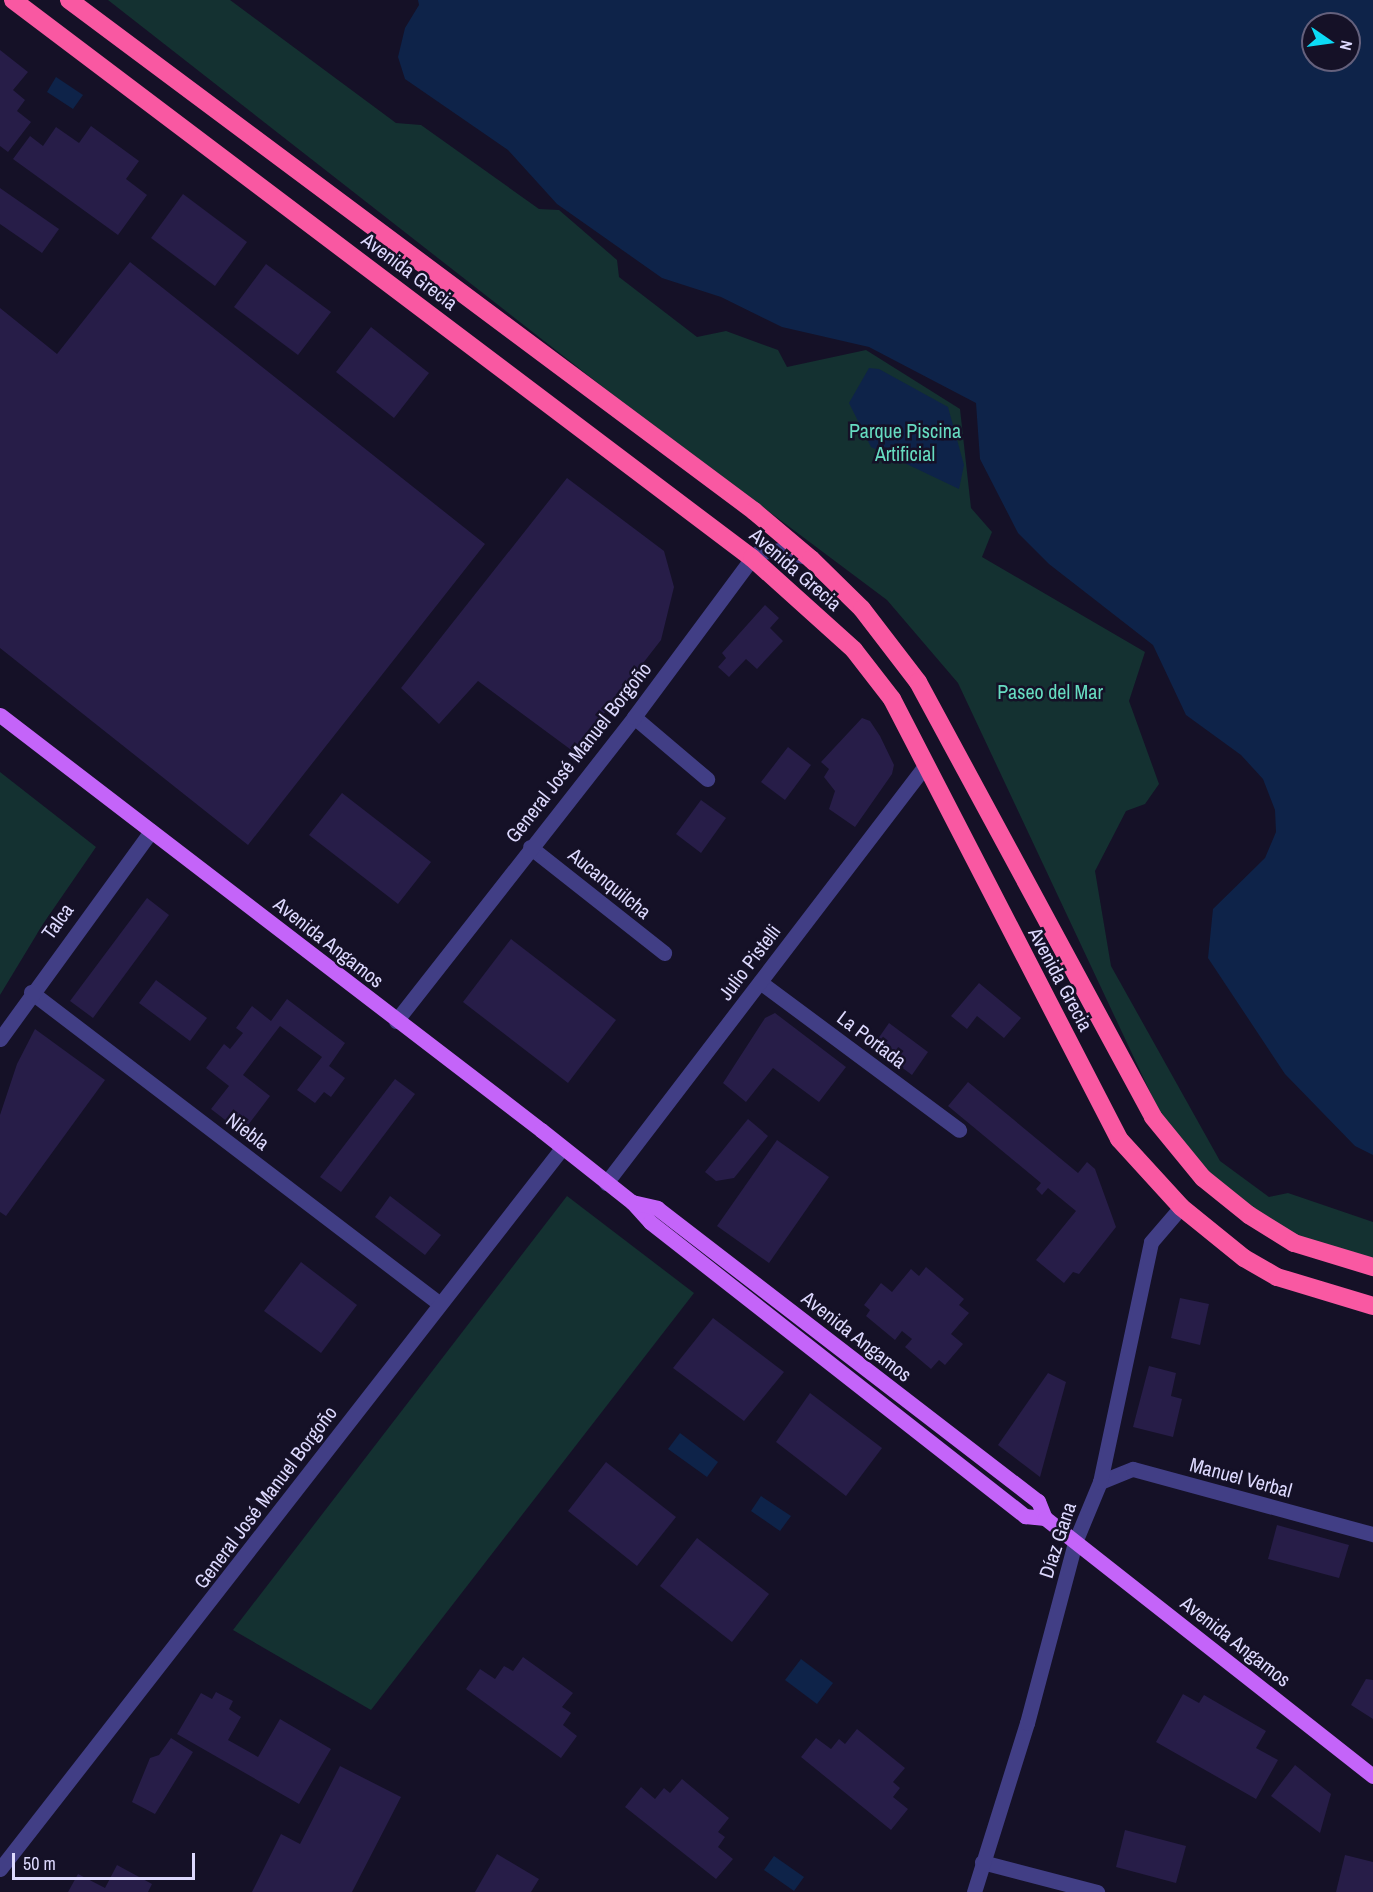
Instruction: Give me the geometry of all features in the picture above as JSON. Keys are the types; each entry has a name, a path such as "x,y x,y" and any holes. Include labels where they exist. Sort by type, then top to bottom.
{"highway":[{"name":"Avenida Grecia","path":"13,0 752,558 854,650 892,699 924,766 1119,1139 1181,1207 1244,1258 1277,1277 1373,1306"},
{"name":"Avenida Grecia","path":"69,0 753,511 811,559 862,609 918,682 1153,1117 1203,1178 1249,1215 1294,1243 1373,1267"}],"main road":[{"name":"Avenida Angamos","path":"0,715 632,1202 650,1222 1025,1516 1045,1518 1373,1776"}],"street":[{"path":"752,558 759,552 780,549 811,559"},
{"name":"General José Manuel Borgoño","path":"396,1021 634,717 752,558"},
{"path":"634,717 707,779"},
{"name":"Julio Pistelli","path":"606,1183 924,766"},
{"name":"Talca","path":"0,1039 31,993 151,831"},
{"name":"Aucanquilcha","path":"531,847 664,953"},
{"name":"La Portada","path":"760,982 959,1130"},
{"name":"Niebla","path":"31,993 440,1304"},
{"name":"General José Manuel Borgoño","path":"0,1869 190,1631 562,1148"},
{"name":"Díaz Gana","path":"974,1892 1027,1724 1075,1542 1100,1482 1151,1242 1181,1207"},
{"name":"Manuel Verbal","path":"1100,1482 1133,1469 1373,1534"},
{"path":"982,1863 1096,1892"}],"green space":[{"name":"Paseo del Mar","path":"108,0 230,0 396,123 421,125 539,209 559,210 617,260 619,277 697,337 726,331 778,350 787,367 866,350 960,409 971,508 992,532 982,557 1145,652 1129,701 1159,784 1145,804 1126,811 1095,871 1111,966 1220,1161 1269,1197 1288,1193 1373,1222 1373,1260 1307,1241 1253,1212 1207,1170 1159,1111 958,683 887,600 608,391"},
{"path":"0,772 96,847 43,924 0,995"},
{"path":"567,1196 694,1293 371,1710 233,1630"}],"water":[{"path":"418,0 1373,0 1373,1155 1355,1146 1285,1074 1208,958 1213,909 1265,858 1276,832 1275,810 1263,779 1241,755 1186,715 1153,645 1049,564 1018,533 980,459 976,403 869,347 782,327 721,297 662,278 557,204 508,150 405,79 398,57 405,28 419,5"},
{"path":"56,77 83,95 73,109 47,92"},
{"path":"869,368 879,369 948,407 964,465 959,489 871,447 849,403"},
{"path":"680,1433 718,1462 707,1477 668,1449"},
{"path":"761,1496 791,1516 780,1531 751,1511"},
{"path":"801,1659 833,1683 817,1704 785,1680"},
{"path":"774,1856 804,1877 794,1891 764,1870"}],"building":[{"path":"0,50 28,72 13,90 25,100 17,111 31,122 8,152 0,146"},
{"path":"91,126 139,161 126,179 147,195 118,235 13,159 30,136 43,146 56,127 79,143"},
{"path":"0,188 59,229 42,253 0,224"},
{"path":"183,194 247,242 215,286 151,238"},
{"path":"130,262 485,544 248,845 0,648 0,308 57,354"},
{"path":"266,264 331,312 298,355 234,307"},
{"path":"371,327 429,373 394,418 336,372"},
{"path":"567,478 664,551 674,587 661,640 574,752 478,681 439,724 401,688"},
{"path":"765,605 779,618 770,628 783,641 757,669 746,659 729,677 718,667 726,658 722,653"},
{"path":"862,718 870,721 894,765 892,774 855,827 829,809 835,791 824,777 829,769 821,762"},
{"path":"788,747 811,765 785,800 761,782"},
{"path":"342,793 431,862 398,904 309,835"},
{"path":"701,800 726,818 701,853 676,834"},
{"path":"147,898 169,915 93,1018 70,1001"},
{"path":"511,939 616,1020 568,1083 463,1002"},
{"path":"156,980 207,1018 190,1041 139,1003"},
{"path":"979,983 1021,1018 1004,1038 977,1016 967,1029 951,1016"},
{"path":"287,999 345,1043 329,1066 345,1078 331,1097 324,1092 315,1103 297,1090 322,1057 280,1026 243,1075 270,1096 242,1133 211,1109 229,1086 206,1068 224,1044 230,1049 243,1033 236,1028 252,1006 271,1021"},
{"path":"775,1013 846,1067 819,1102 773,1068 746,1102 723,1083 765,1018"},
{"path":"889,1023 928,1052 912,1075 873,1046"},
{"path":"35,1029 105,1080 6,1216 0,1212 0,1115 17,1064"},
{"path":"395,1079 415,1094 341,1192 320,1177"},
{"path":"968,1082 1078,1173 1087,1162 1095,1169 1116,1227 1079,1274 1073,1272 1064,1283 1036,1260 1076,1211 1048,1188 1042,1195 1036,1189 1041,1183 948,1106"},
{"path":"748,1119 768,1136 734,1178 716,1181 705,1172"},
{"path":"777,1140 829,1177 769,1263 717,1226"},
{"path":"390,1196 441,1235 425,1255 375,1217"},
{"path":"301,1262 357,1305 321,1353 264,1311"},
{"path":"926,1267 964,1299 959,1305 969,1313 951,1334 963,1344 945,1365 939,1360 931,1369 905,1347 912,1339 902,1331 895,1340 866,1316 870,1310 864,1305 881,1283 892,1292 911,1269 919,1276"},
{"path":"1180,1298 1209,1304 1200,1345 1171,1338"},
{"path":"713,1318 784,1372 744,1421 673,1368"},
{"path":"1149,1366 1176,1373 1171,1396 1182,1399 1173,1437 1133,1427"},
{"path":"1048,1373 1066,1382 1040,1477 998,1445"},
{"path":"810,1393 882,1448 846,1496 776,1442"},
{"path":"606,1462 676,1517 637,1566 568,1511"},
{"path":"1277,1525 1349,1545 1339,1578 1268,1559"},
{"path":"697,1538 769,1594 732,1642 660,1586"},
{"path":"523,1657 573,1693 562,1707 571,1713 563,1725 577,1736 561,1758 466,1689 480,1669 495,1679 504,1666 513,1671"},
{"path":"1366,1679 1373,1680 1373,1719 1351,1705"},
{"path":"216,1692 233,1701 229,1709 241,1717 228,1740 258,1757 280,1719 331,1749 299,1804 177,1734 201,1693 212,1699"},
{"path":"1183,1694 1199,1703 1204,1695 1266,1731 1256,1748 1278,1760 1256,1799 1156,1742"},
{"path":"857,1729 905,1768 893,1782 900,1788 893,1797 908,1809 891,1830 801,1757 816,1738 831,1749 839,1739 845,1744"},
{"path":"171,1738 193,1752 155,1814 132,1802 150,1758 159,1755"},
{"path":"1295,1765 1331,1794 1320,1833 1271,1796"},
{"path":"340,1766 401,1797 352,1892 252,1892 281,1834 300,1844"},
{"path":"682,1779 729,1818 718,1832 725,1837 718,1847 733,1859 716,1879 625,1807 641,1787 655,1799 664,1788 670,1793"},
{"path":"1125,1830 1186,1846 1176,1883 1116,1867"},
{"path":"497,1854 539,1879 531,1892 475,1892"},
{"path":"1345,1855 1373,1862 1373,1892 1336,1892"},
{"path":"117,1865 152,1884 148,1892 68,1892 78,1874 105,1888"}],"park label":[{"name":"Parque Piscina Artificial","path":"905,442"}]}
